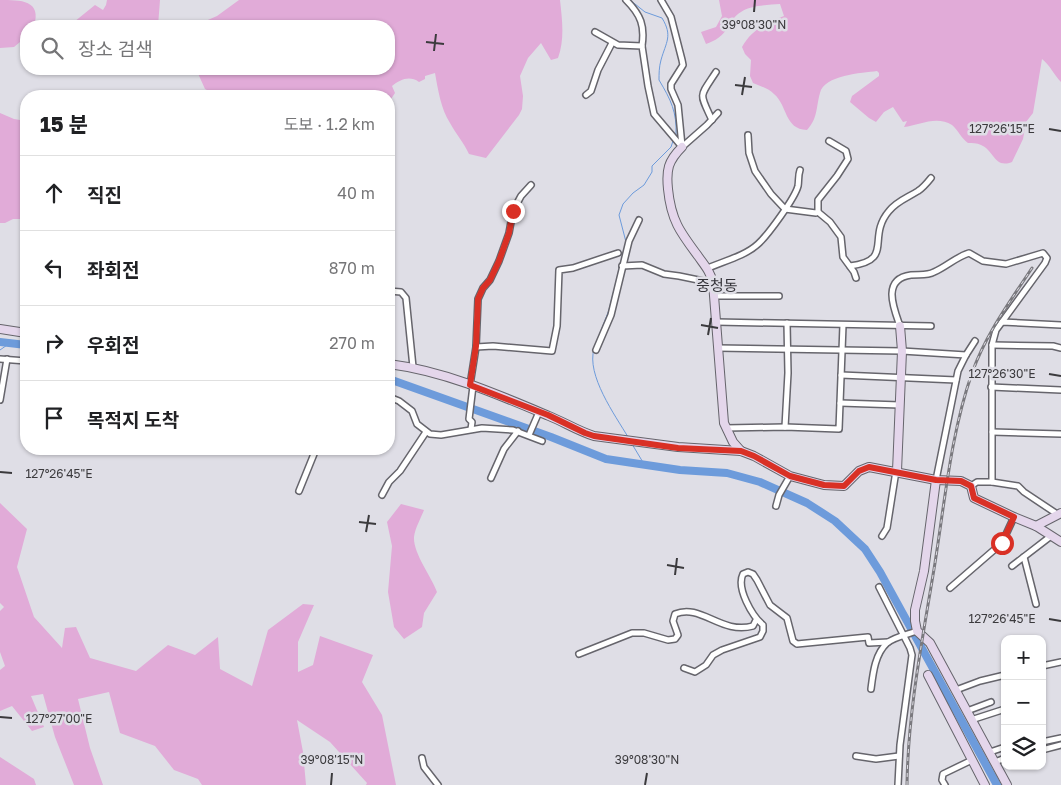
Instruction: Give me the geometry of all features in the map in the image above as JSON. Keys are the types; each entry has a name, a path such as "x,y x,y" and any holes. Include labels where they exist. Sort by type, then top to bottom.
{"street":[{"path":"626,0 636,9 643,28 642,46 654,114 657,120 682,147"},
{"path":"661,0 671,17 683,65 671,84 671,89 678,105 682,147"},
{"path":"595,32 612,43 633,47 642,46"},
{"path":"586,95 591,91 595,76 612,43"},
{"path":"712,120 702,93 716,72"},
{"path":"718,113 682,147 671,161 668,170 670,204 672,215 681,233 708,268 713,283 722,414 733,442 741,451"},
{"path":"748,135 749,153 755,171 771,194 785,209 816,214 818,212"},
{"path":"818,212 818,200 838,176 848,159 846,152 829,141"},
{"path":"708,268 745,252 758,244 785,209 798,187 800,170"},
{"path":"850,266 864,264 875,257 878,232 886,215 898,202 920,190 932,178"},
{"path":"471,429 472,422 469,419 476,346 478,299 499,261 509,233 513,211 521,196 531,185"},
{"path":"818,212 830,222 840,237 843,257 856,278"},
{"path":"596,350 611,315 629,242 639,220"},
{"path":"476,346 552,351 557,326 559,270 580,266 618,253"},
{"path":"882,536 887,528 897,471 902,351 900,326 893,309 891,295 896,283 906,276 932,273 969,253 983,261 1006,264 1043,253 1047,258 1045,263 996,330 992,345 992,482"},
{"path":"622,266 642,265 660,274 713,283"},
{"path":"395,291 401,292 406,298 413,367"},
{"path":"714,296 779,296"},
{"path":"716,322 931,326"},
{"path":"1002,322 1061,325"},
{"path":"785,427 787,323"},
{"path":"726,428 785,427 840,429 843,325"},
{"path":"0,329 20,332"},
{"path":"975,341 958,371 956,380 936,480 924,571 915,610 915,621 916,632 930,643 1007,785"},
{"path":"992,345 1053,346 1061,348"},
{"path":"718,348 902,351 966,355"},
{"path":"0,359 20,360"},
{"path":"0,400 7,359"},
{"path":"395,365 413,367 447,376 539,412 585,433 678,448 741,451 790,476 838,487 844,486 864,468 873,467 936,480 965,483 992,482 1018,486 1024,492 1059,514"},
{"path":"841,375 956,380"},
{"path":"991,387 1061,390"},
{"path":"395,399 412,411 417,424 426,432 434,435 471,429 518,431 542,441"},
{"path":"840,403 900,405"},
{"path":"530,435 539,412"},
{"path":"491,478 504,449 518,431"},
{"path":"382,495 389,482 400,471 426,432"},
{"path":"992,432 1061,434"},
{"path":"299,491 314,455"},
{"path":"776,506 779,495 790,476"},
{"path":"965,483 974,498 1036,526 1061,542"},
{"path":"1036,526 1059,514"},
{"path":"950,588 1002,543 1014,517"},
{"path":"1012,566 1051,536"},
{"path":"1024,557 1036,604"},
{"path":"684,668 695,672 706,665 713,655 760,637 764,631 763,625 756,620 744,598 741,578 745,572 753,574 770,605 787,618 793,641 797,644 868,637 869,643 888,642 916,632"},
{"path":"879,587 905,635 912,655 899,756 898,785"},
{"path":"579,654 632,633 644,633 668,640 675,639 678,635 673,621 676,614 680,612 701,614 732,628 753,626 756,620"},
{"path":"871,689 878,655 888,642"},
{"path":"1046,665 1061,662"},
{"path":"928,676 985,785"},
{"path":"956,690 1001,676"},
{"path":"967,711 991,702"},
{"path":"971,720 1001,710"},
{"path":"1046,741 1061,738"},
{"path":"1046,749 1061,745"},
{"path":"990,752 1001,748"},
{"path":"856,756 876,759 899,756"},
{"path":"422,758 424,767 438,785"},
{"path":"945,785 942,780 943,774 972,760"},
{"path":"995,762 1001,760"}],"shaded area":[{"path":"0,0 15,0 28,3 35,11 35,20 20,20 20,42 14,47 0,48"},
{"path":"107,0 160,0 158,20 76,20 95,5 103,10"},
{"path":"239,0 560,0 562,44 558,58 551,60 541,43 528,58 520,76 523,96 522,109 486,158 469,154 452,127 442,106 435,73 425,76 425,79 419,82 412,79 401,80 392,86 394,90 207,90 199,75 395,75 395,20 208,20 217,16"},
{"path":"719,0 1061,0 1061,82 1042,59 1033,113 1026,122 1023,139 1012,162 1001,163 985,147 976,143 968,143 952,125 946,122 934,121 904,127 907,121 903,122 893,107 884,112 876,122 869,118 850,102 852,96 879,76 877,71 844,76 828,82 820,93 811,126 807,130 800,129 790,121 774,94 753,83 750,76 751,60 745,54 742,47 760,27 784,16 780,4 745,10 735,17 721,36 706,44 701,32 716,27 722,16"},
{"path":"0,113 20,120 20,219 0,223"},
{"path":"0,503 27,529 17,567 34,617 62,648 65,628 76,627 90,658 136,671 168,645 195,655 218,637 220,669 252,686 268,630 303,604 314,605 298,642 298,672 313,665 320,636 373,655 362,682 382,715 396,785 366,785 367,783 330,742 297,720 303,752 306,785 202,785 198,779 174,770 155,746 120,733 109,692 78,699 90,748 103,785 74,785 55,737 43,694 31,696 44,727 32,731 12,706 0,711 0,670 5,666 0,652 0,611 4,607 0,603"},
{"path":"401,504 424,510 416,530 414,543 437,592 424,613 422,627 404,639 394,627 388,592 392,546 387,522"},
{"path":"0,757 34,779 36,785 0,785"}],"waterway":[{"path":"630,0 645,12 662,18 665,24 668,39 660,63 659,80 672,106 676,135"},
{"path":"595,346 609,310 626,242 619,215 623,204 644,185 652,172 652,166 671,147 673,141"},
{"path":"0,342 20,344"},
{"path":"0,350 10,343"},
{"path":"594,349 594,371 598,382 609,406 628,437"},
{"path":"395,381 551,437 606,459 680,470 727,473 760,482 807,503 835,521 865,549 880,572 997,785"},
{"path":"632,444 644,464"}],"railway":[{"path":"907,785 910,729 917,674 949,467 959,419 972,373 984,345 1032,268"}],"district":[{"name":"중청동","path":"717,286"}],"route":[{"path":"513,211 509,233 499,261 478,299 476,346 470,385 548,415 594,436 634,440 678,448 741,451 790,476 824,485 844,486 859,471 869,467 936,480 964,482 971,486 974,498 1014,517 1002,543"}]}
